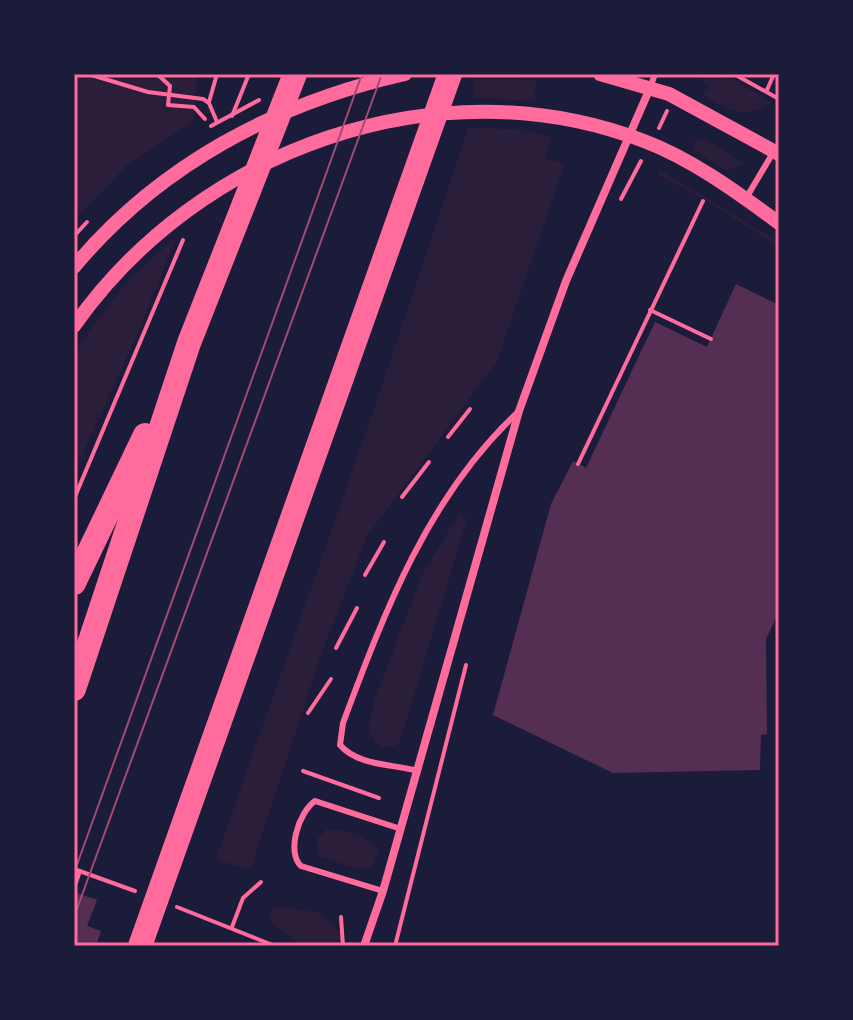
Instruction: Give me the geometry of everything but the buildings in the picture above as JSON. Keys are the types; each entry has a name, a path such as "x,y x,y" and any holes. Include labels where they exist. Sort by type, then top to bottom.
{"highway":[{"path":"74,689 189,343 295,74"},
{"path":"140,946 450,74"},
{"path":"74,583 189,343"}],"street":[{"path":"74,267 119,219 165,180 214,147 276,114 405,74"},
{"path":"600,74 652,81 776,153"},
{"path":"364,946 418,771 519,411 566,281 652,81"},
{"path":"74,326 110,279 167,224 229,182 304,146 365,126 460,112 548,118 628,136 686,163 779,223"}],"lane":[{"path":"745,200 776,153"},
{"path":"418,771 362,759 346,752 340,745 343,723 391,597 418,542 471,465 519,411"},
{"path":"383,891 301,866 294,859 292,850 307,806 315,801 401,829"}],"path":[{"path":"88,74 131,88 203,99 209,103 217,122"},
{"path":"157,74 168,81 168,105 194,107 205,119"},
{"path":"209,103 217,74"},
{"path":"734,74 779,99"},
{"path":"766,91 774,74"},
{"path":"618,205 630,182"},
{"path":"578,464 703,201"},
{"path":"650,310 711,339"},
{"path":"74,499 147,329"},
{"path":"448,437 470,409"},
{"path":"402,497 429,462"},
{"path":"365,575 384,542"},
{"path":"336,648 357,608"},
{"path":"395,946 466,662"},
{"path":"308,713 331,679"},
{"path":"303,771 379,798"},
{"path":"74,888 80,871"},
{"path":"232,927 243,898 261,882"},
{"path":"196,914 275,946"},
{"path":"341,917 343,946"}],"shaded area":[{"path":"74,74 197,74 194,121 127,165 74,221"},
{"path":"698,74 732,79 771,102 754,111 728,109 703,94 709,87"},
{"path":"474,79 536,80 535,101 474,98"},
{"path":"468,128 515,129 551,136 545,158 564,164 497,362 367,536 321,655 250,871 216,859 374,409"},
{"path":"703,139 744,163 726,171 694,150 695,140"},
{"path":"660,170 779,242 779,247 704,199 658,175"},
{"path":"176,237 141,326 74,473 74,352 128,280"},
{"path":"459,514 467,519 401,738 397,746 381,748 374,742 368,727 376,696 422,575"},
{"path":"327,829 356,834 375,845 379,850 372,868 359,870 319,856 316,840"},
{"path":"278,906 320,913 342,934 341,944 302,946 271,922 271,909"}],"tram line":[{"path":"74,873 362,74"},
{"path":"74,917 382,74"}]}
